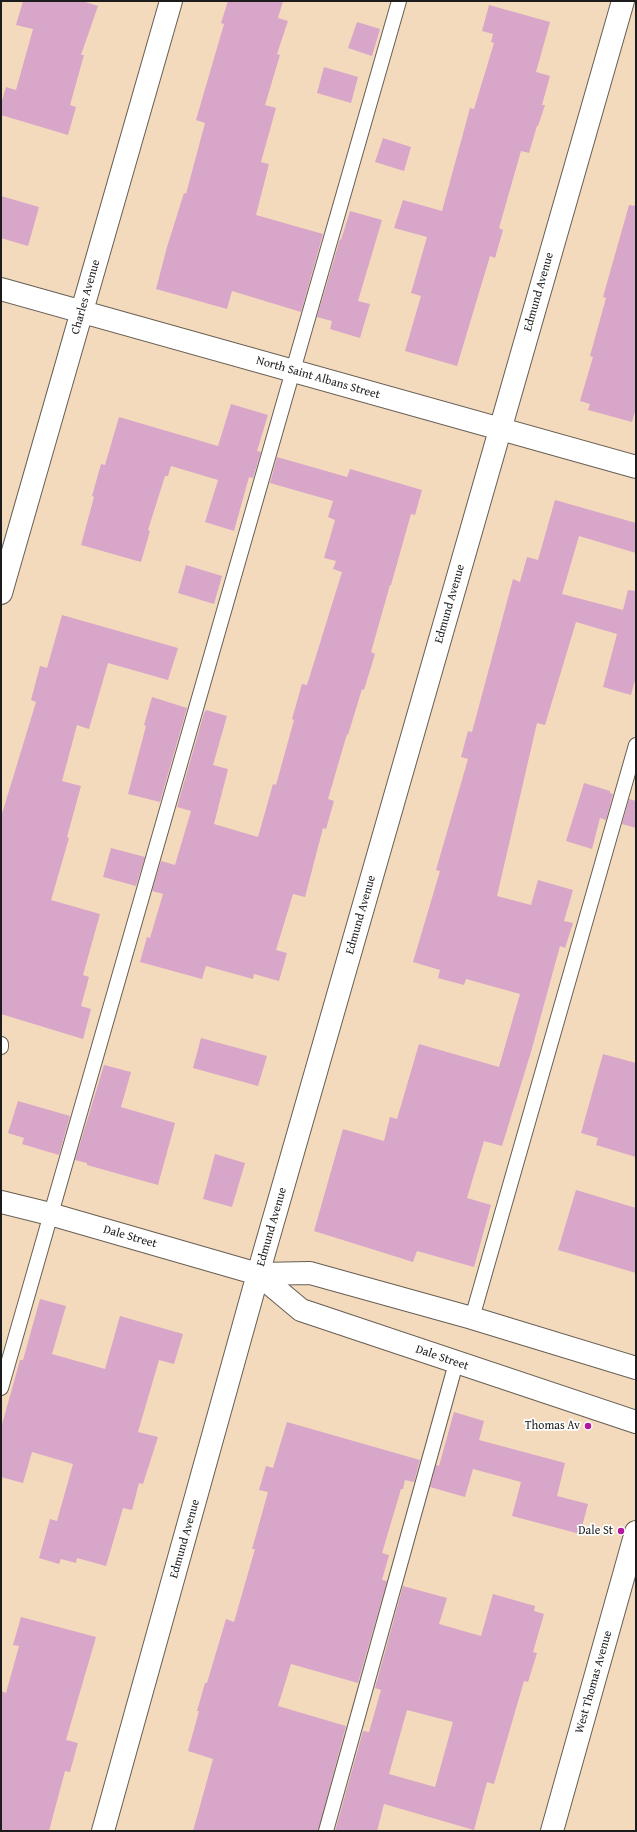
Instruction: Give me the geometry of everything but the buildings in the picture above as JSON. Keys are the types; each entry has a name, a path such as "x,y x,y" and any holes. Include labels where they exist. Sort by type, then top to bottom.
{"street":[{"name":"Charles Avenue","path":"1,593 172,1"},
{"name":"Edmund Avenue","path":"103,1831 258,1274 623,1"},
{"name":"North Saint Albans Street","path":"1,289 636,468"},
{"name":"Dale Street","path":"1,1202 50,1214 258,1274 310,1274 472,1318 636,1368"},
{"name":"Dale Street","path":"258,1274 301,1310 636,1422"},
{"name":"West Thomas Avenue","path":"552,1831 636,1532"}],"lane":[{"path":"1,1388 399,1"},
{"path":"472,1318 636,745"},
{"path":"326,1831 456,1363"}],"place":[{"name":"Thomas Av","path":"588,1426"},
{"name":"Dale St","path":"621,1531"}]}
